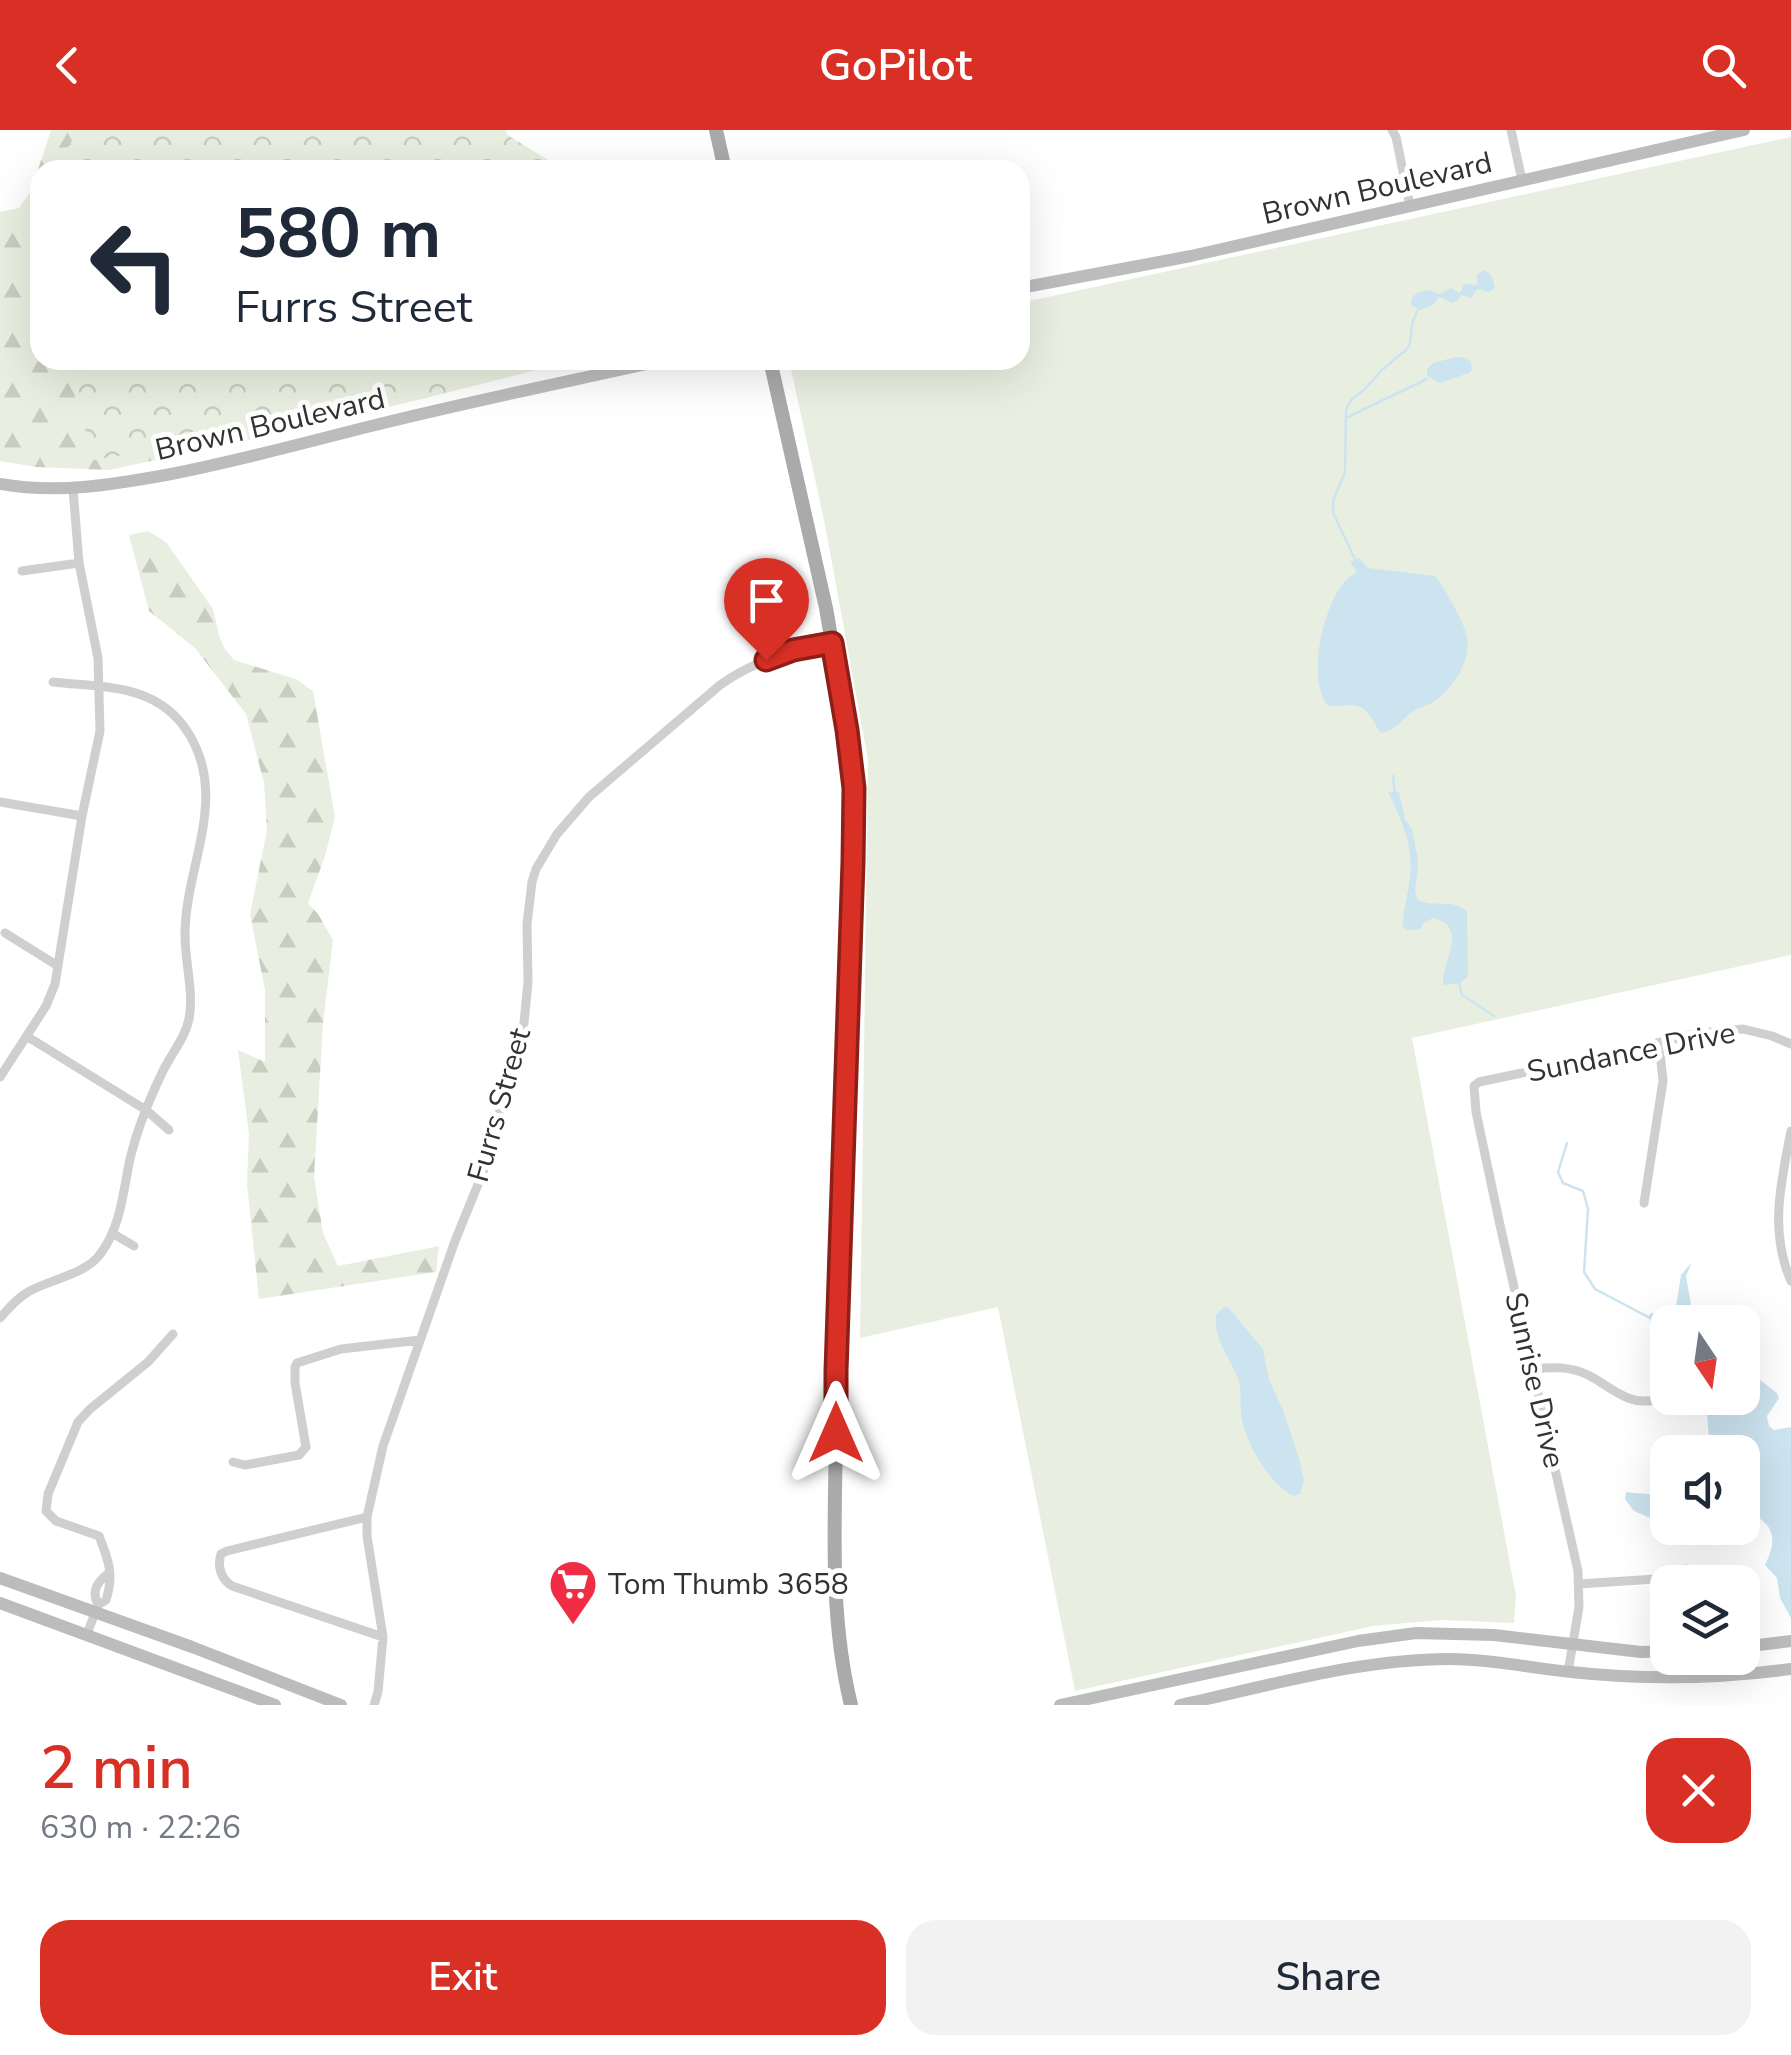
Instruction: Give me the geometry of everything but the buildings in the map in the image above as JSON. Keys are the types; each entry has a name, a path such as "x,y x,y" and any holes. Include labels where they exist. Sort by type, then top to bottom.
{"main road":[{"path":"716,130 723,160"},
{"name":"Brown Boulevard","path":"1030,286 1191,256 1744,130"},
{"name":"Brown Boulevard","path":"0,484 73,489 118,484 218,465 621,370"},
{"path":"772,370 832,643 854,788 836,1371 835,1598 839,1646 851,1705"},
{"path":"0,1578 96,1609 341,1705"},
{"path":"0,1602 275,1705"},
{"path":"1068,1704 1398,1634 1478,1634 1650,1652"},
{"path":"1760,1645 1791,1641"},
{"path":"1180,1705 1328,1673 1411,1660 1483,1660 1568,1672 1670,1678 1791,1669"},
{"path":"840,1705 846,1685"},
{"path":"846,1685 859,1705"}],"street":[{"path":"1392,130 1410,206"},
{"path":"1510,130 1522,180"},
{"path":"0,1077 46,1006 55,984 100,732 95,634 79,563 73,489"},
{"path":"22,571 79,563"},
{"name":"Furrs Street","path":"374,1705 384,1637 367,1517 383,1446 453,1245 483,1172 524,1023 532,882 548,847 590,796 720,685 741,670 766,660 832,643"},
{"path":"0,1318 25,1293 98,1258 118,1219 131,1155 162,1072 184,1034 190,1002 185,933 206,813 207,780 189,734 163,706 137,692 54,682"},
{"path":"0,802 82,816"},
{"path":"5,933 58,966"},
{"name":"Sundance Drive","path":"1474,1088 1479,1082 1699,1033 1742,1029 1791,1044"},
{"path":"28,1036 146,1110 169,1130"},
{"path":"1644,1203 1662,1081 1659,1043"},
{"name":"Sunrise Drive","path":"1474,1088 1500,1226 1579,1584 1568,1672"},
{"path":"1791,1131 1777,1216 1782,1261 1791,1281"},
{"path":"112,1233 134,1246"},
{"path":"87,1634 112,1582 107,1556 99,1536 56,1521 46,1511 48,1494 78,1422 148,1362 174,1334"},
{"path":"232,1462 246,1465 300,1454 306,1446 295,1383 295,1367 300,1360 341,1349 420,1340"},
{"path":"1533,1369 1573,1369 1631,1400 1650,1400"},
{"path":"367,1517 227,1550 221,1554 220,1569 228,1584 384,1637"},
{"path":"1579,1584 1650,1579"}],"green space":[{"path":"51,130 506,130 507,135 548,160 41,160"},
{"path":"78,130 506,130 507,135 548,160 61,160"},
{"path":"1791,137 1791,955 1412,1038 1516,1596 1514,1623 1441,1620 1373,1626 1075,1691 998,1307 860,1338 868,760 825,525 791,370 1030,370 1030,301"},
{"path":"30,192 30,370 361,370 360,416 109,470 36,467 0,461 0,212 19,208"},
{"path":"30,215 30,241 25,224"},
{"path":"67,370 537,370 374,411 94,460"},
{"path":"148,531 166,542 213,609 224,648 234,660 296,679 313,691 335,817 308,903 333,940 323,1024 314,1177 323,1233 338,1266 439,1246 436,1272 259,1299 247,1184 249,1134 238,1050 265,1062 265,990 250,914 267,830 264,783 246,714 195,648 149,611 129,535"}],"water":[{"path":"1484,270 1495,286 1491,291 1477,289 1471,298 1461,295 1452,303 1439,297 1433,305 1419,310 1411,305 1412,297 1422,291 1439,294 1451,288 1460,293 1464,284 1477,285 1477,274"},
{"path":"1455,357 1471,362 1472,370 1440,383 1427,376 1433,363"},
{"path":"1359,558 1368,568 1435,576 1458,613 1467,640 1463,667 1447,690 1381,733 1361,708 1328,706 1318,679 1324,625 1336,593 1357,572 1350,562"},
{"path":"1388,792 1399,792 1405,819 1412,830 1418,866 1417,899 1456,905 1467,912 1468,976 1460,983 1443,985 1452,937 1444,923 1433,918 1422,924 1421,929 1406,930 1402,925 1410,854"},
{"path":"1692,1262 1686,1276 1691,1305 1676,1305 1681,1275"},
{"path":"1224,1307 1263,1349 1269,1380 1300,1462 1304,1480 1300,1494 1294,1496 1277,1483 1249,1441 1241,1415 1239,1381 1217,1333 1216,1315"},
{"path":"1760,1380 1777,1393 1779,1398 1767,1416 1769,1426 1774,1430 1791,1427 1791,1618 1780,1598 1777,1578 1765,1565 1772,1537 1760,1518 1760,1435 1709,1435 1707,1415 1760,1415"},
{"path":"1626,1492 1650,1494 1650,1518 1634,1511 1625,1499"}],"waterway":[{"path":"1355,559 1333,513 1333,501 1345,472 1346,409 1406,350 1417,311"},
{"path":"1348,417 1427,379"},
{"path":"1393,776 1395,794"},
{"path":"1459,983 1462,995 1494,1016"},
{"path":"1567,1143 1558,1172 1563,1183 1583,1191 1588,1209 1584,1272 1595,1289 1650,1318"}],"place":[{"name":"Tom Thumb 3658","path":"573,1626"}],"route":[{"path":"766,660 832,643 854,788 836,1433"}]}
